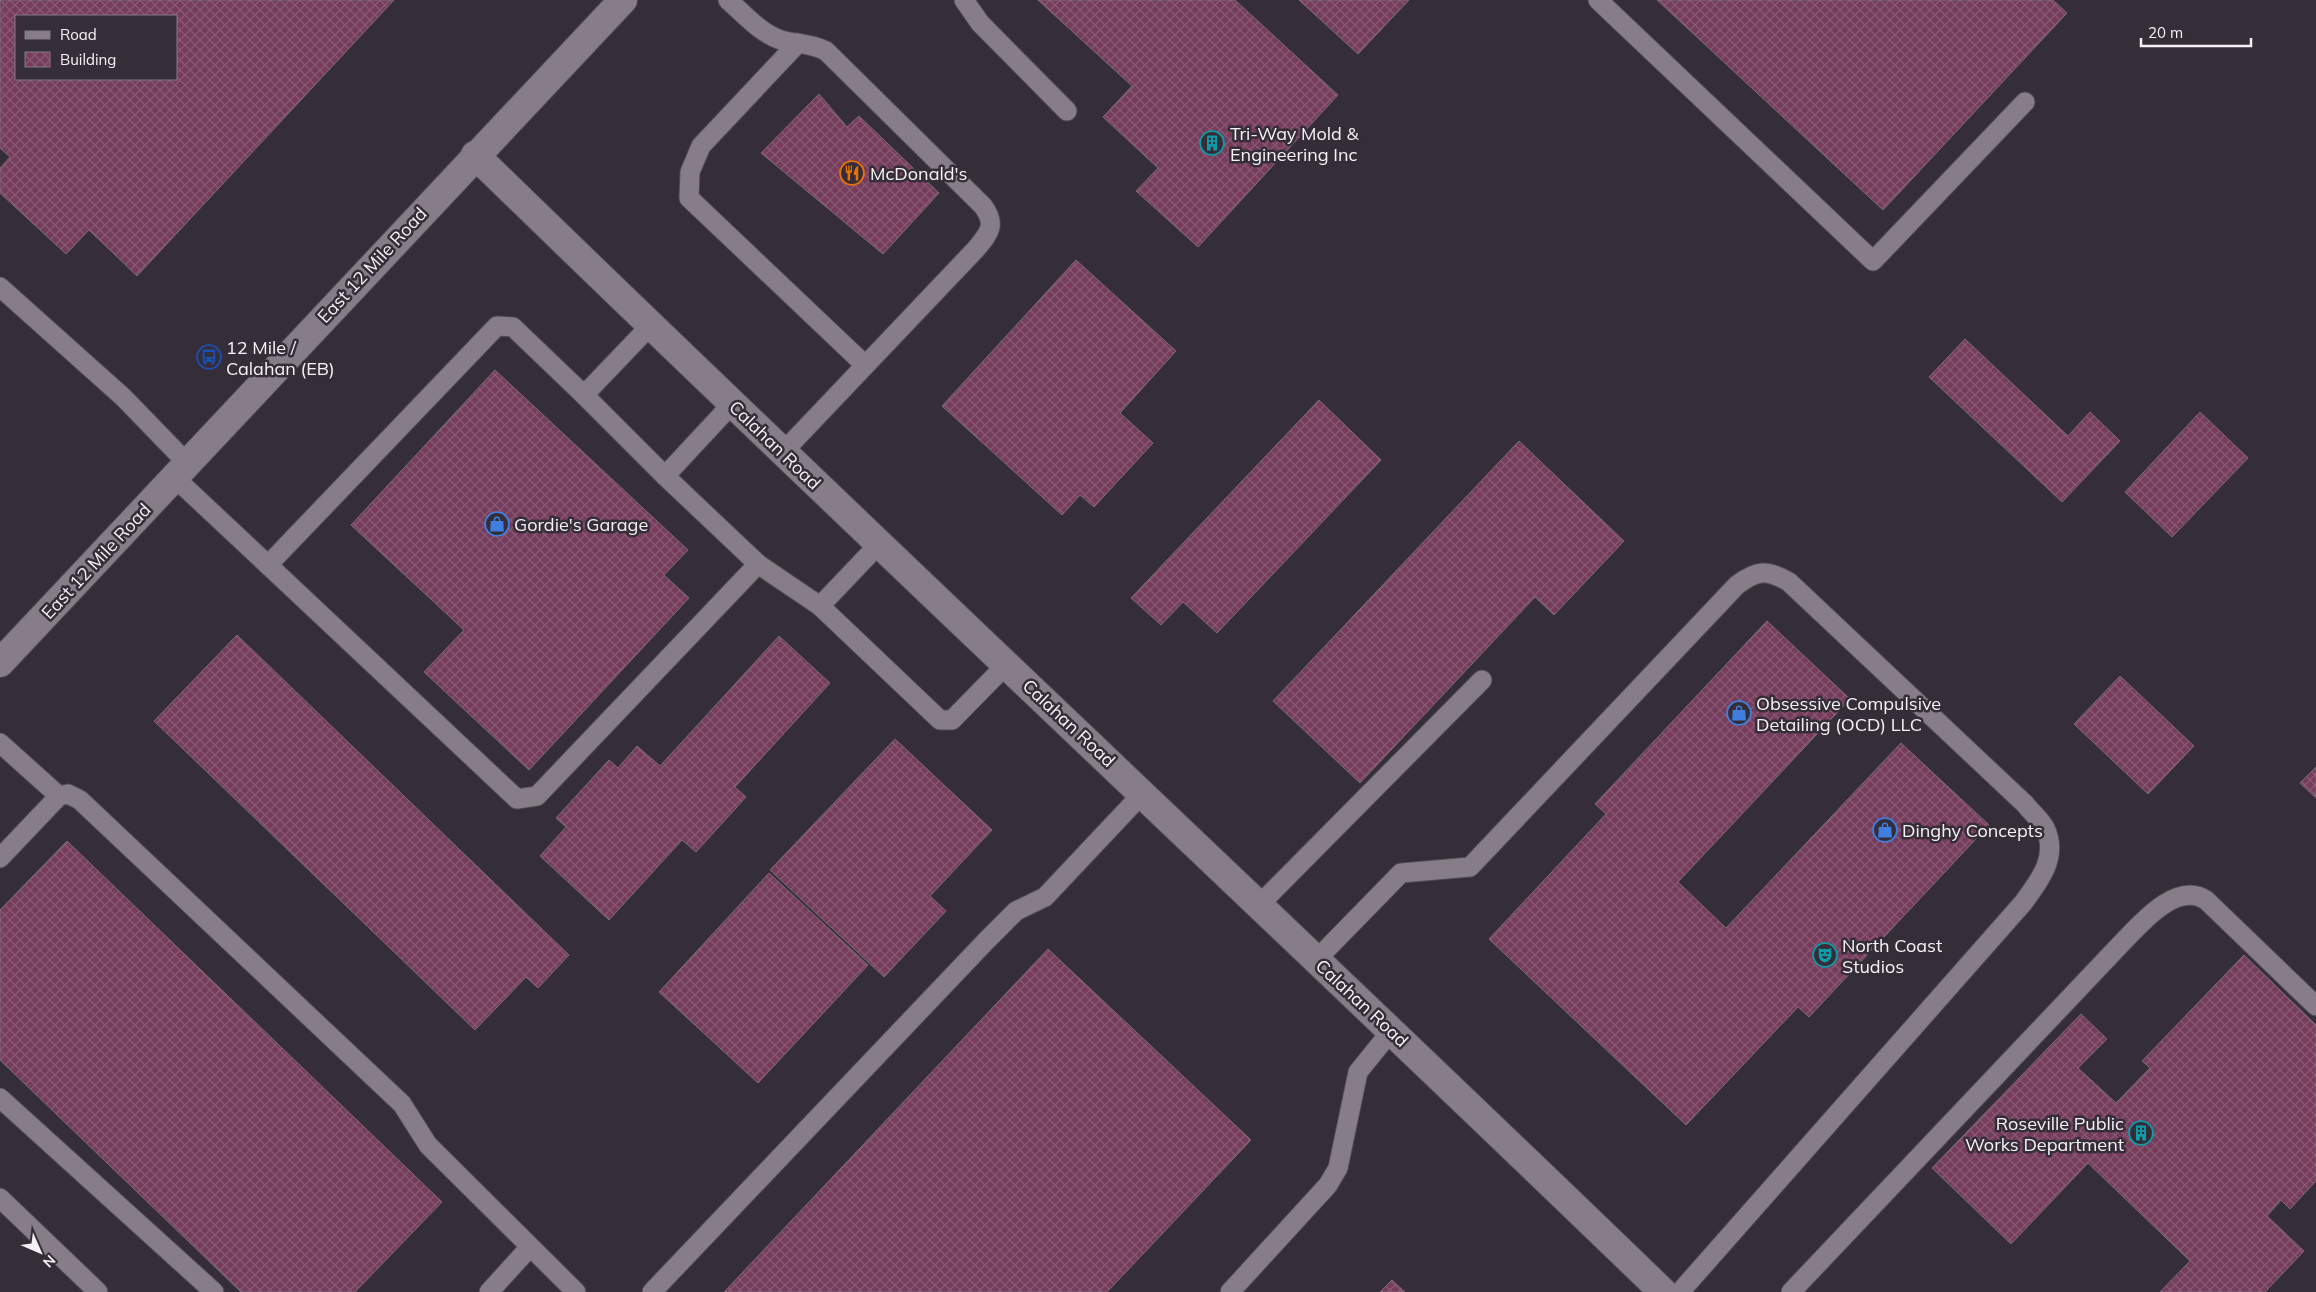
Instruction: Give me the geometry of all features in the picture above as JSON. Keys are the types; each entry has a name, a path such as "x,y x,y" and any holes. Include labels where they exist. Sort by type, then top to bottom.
{"street":[{"name":"East 12 Mile Road","path":"0,663 475,155 623,0"},
{"name":"Calahan Road","path":"475,155 782,452 1144,793 1663,1292"}],"lane":[{"path":"728,0 767,34 782,40 812,44 826,51 990,215 991,225 988,234 976,249 782,452"},
{"path":"964,0 980,23 1067,111"},
{"path":"1598,0 1873,261 2025,102"},
{"path":"798,43 701,146 690,172 689,198 865,365"},
{"path":"0,287 123,397 180,470 268,565 517,799 537,796 758,564"},
{"path":"584,395 652,325"},
{"path":"268,565 497,326 513,327 758,564 820,606 940,720 952,720 1007,664"},
{"path":"665,476 732,404"},
{"path":"820,606 879,544"},
{"path":"1316,960 1401,873 1470,867 1737,585 1750,576 1764,572 1776,574 1789,582 2025,804 2045,828 2051,850 2044,873 2023,903 1680,1292"},
{"path":"1259,905 1482,680"},
{"path":"0,743 59,796"},
{"path":"652,1292 986,941 1016,911 1045,898 1144,793"},
{"path":"0,858 59,796 68,794 80,800 402,1104 428,1145 576,1292"},
{"path":"1790,1292 2118,947 2148,918 2176,897 2190,894 2199,895 2206,900 2316,1006"},
{"path":"1230,1292 1334,1177 1338,1168 1358,1072 1392,1030"},
{"path":"0,1098 214,1292"},
{"path":"0,1198 98,1292"},
{"path":"489,1292 530,1247"}],"building":[{"path":"0,0 394,0 137,276 89,230 66,254 0,193 0,168 10,157 0,148"},
{"name":"Tri-Way Mold & Engineering Inc","path":"1038,0 1235,0 1338,95 1198,247 1136,191 1158,168 1103,117 1132,86"},
{"path":"1299,0 1409,0 1358,54"},
{"path":"1657,0 2053,0 2067,13 1883,210"},
{"name":"McDonald's","path":"819,94 847,127 859,116 939,193 883,254 761,153"},
{"path":"1076,260 1176,351 1120,413 1153,443 1094,507 1080,495 1062,515 942,406"},
{"path":"1965,339 2068,436 2090,412 2120,441 2062,502 1929,377"},
{"path":"495,370 688,550 664,575 689,598 529,770 424,672 464,630 351,525"},
{"path":"1319,400 1381,460 1217,633 1183,602 1161,625 1131,598"},
{"path":"2200,412 2248,458 2172,537 2125,492"},
{"path":"1519,441 1624,541 1554,615 1535,597 1360,783 1273,701"},
{"path":"1767,621 1850,699 1678,882 1726,928 1901,743 1989,825 1809,1017 1798,1007 1686,1125 1489,939 1606,814 1595,804"},
{"path":"237,635 569,955 538,988 526,977 475,1030 154,721"},
{"path":"779,636 830,683 735,787 746,797 696,852 682,840 609,920 540,856 566,827 556,818 609,760 618,768 637,746 660,766"},
{"path":"2120,676 2194,746 2148,794 2074,724"},
{"path":"895,739 992,830 930,896 946,911 884,977 770,870"},
{"path":"2316,767 2316,798 2300,783"},
{"path":"67,841 442,1202 355,1292 241,1292 0,1060 0,910"},
{"path":"769,873 868,965 758,1083 659,992"},
{"path":"1048,949 1251,1140 1107,1292 724,1292"},
{"name":"Roseville Public Works Department","path":"2244,955 2316,1025 2316,1181 2290,1209 2281,1200 2267,1216 2304,1251 2265,1292 2160,1292 2190,1261 2088,1163 2011,1244 1932,1168 2081,1014 2107,1039 2078,1068 2116,1103 2150,1068 2142,1061"},
{"path":"1392,1280 1405,1292 1380,1292"}],"place":[{"name":"Tri-Way Mold & Engineering Inc","path":"1212,143"},
{"name":"McDonald's","path":"852,173"},
{"name":"12 Mile / Calahan (EB)","path":"209,357"},
{"name":"Gordie's Garage","path":"497,524"},
{"name":"Obsessive Compulsive Detailing (OCD) LLC","path":"1739,713"},
{"name":"Dinghy Concepts","path":"1885,830"},
{"name":"North Coast Studios","path":"1825,955"},
{"name":"Roseville Public Works Department","path":"2141,1133"}]}
